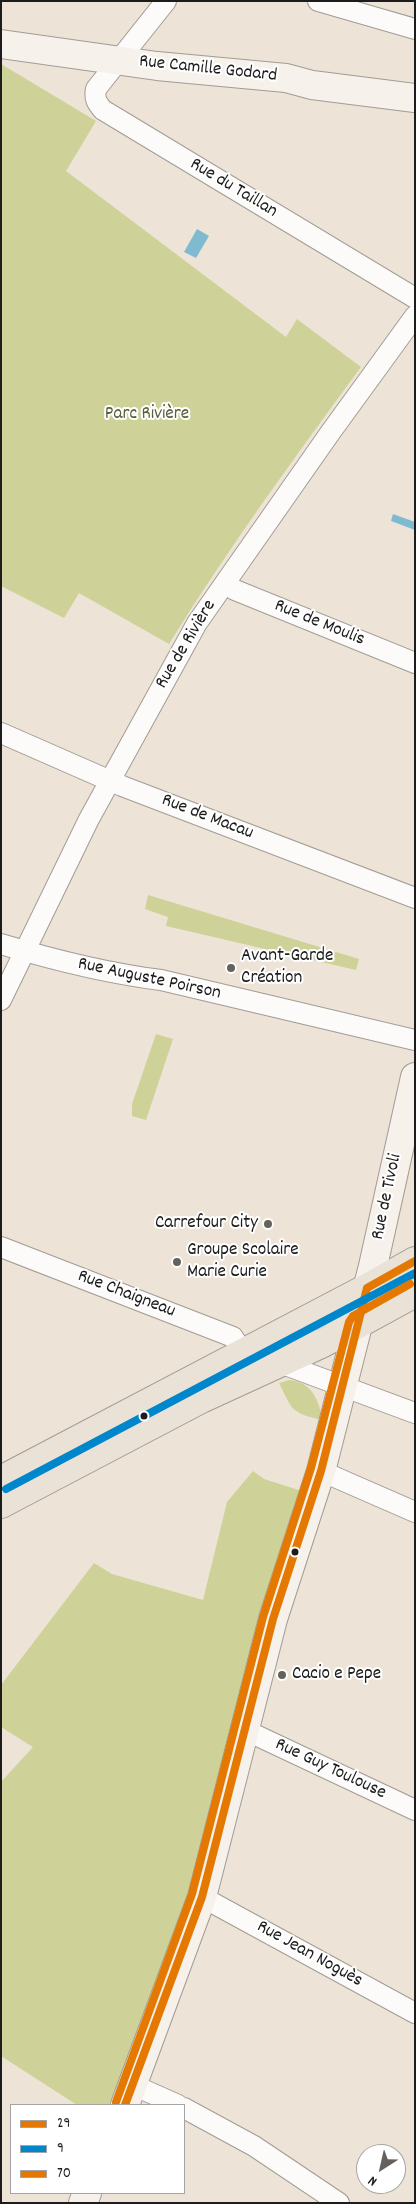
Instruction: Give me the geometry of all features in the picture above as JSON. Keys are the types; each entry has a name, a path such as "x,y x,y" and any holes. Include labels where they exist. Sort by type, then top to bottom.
{"main road":[{"path":"1,1480 415,1261"},
{"path":"1,1504 201,1399 358,1325 415,1293"}],"street":[{"path":"118,60 166,1"},
{"path":"318,1 415,29"},
{"name":"Rue Camille Godard","path":"1,44 118,60 286,78 312,85 415,98"},
{"name":"Rue du Taillan","path":"118,60 96,89 95,96 104,110 415,298"},
{"name":"Rue de Rivière","path":"1,1000 109,781 189,638 225,584 415,316"},
{"name":"Rue de Moulis","path":"225,584 235,590 415,663"},
{"name":"Rue de Macau","path":"1,733 109,781 415,898"},
{"name":"Rue Auguste Poirson","path":"1,944 125,976 161,980 415,1040"},
{"name":"Rue de Tivoli","path":"129,2095 202,1897 273,1620 321,1471 367,1288 415,1077"},
{"name":"Rue Chaigneau","path":"1,1247 233,1336 243,1353"},
{"path":"333,1306 358,1325"},
{"path":"280,1363 415,1414"},
{"path":"321,1471 415,1512"},
{"name":"Rue Guy Toulouse","path":"245,1730 415,1810"},
{"name":"Rue Jean Noguès","path":"202,1897 415,2013"},
{"path":"129,2095 173,2104"},
{"path":"185,2109 254,2146 339,2203"}],"green space":[{"name":"Parc Rivière","path":"1,64 96,121 66,171 286,337 297,319 361,367 238,538 169,644 79,593 64,618 1,586"},
{"path":"148,895 359,959 356,970 166,926 168,917 145,909"},
{"path":"156,1034 173,1039 146,1120 132,1116 132,1104"},
{"path":"290,1380 298,1382 309,1389 316,1399 323,1420 299,1413 294,1409 287,1400 279,1383"},
{"path":"253,1471 264,1479 305,1492 199,1870 156,1990 109,2104 75,2104 1,2056 1,1782 33,1747 1,1727 1,1685 94,1563 112,1574 203,1600 227,1502"}],"water":[{"path":"197,229 209,236 196,258 184,252"},
{"path":"393,514 415,522 415,530 391,521"}],"transit line":[{"name":"29","path":"125,2104 202,1897 273,1619 321,1471 367,1288 415,1261"},
{"name":"9","path":"6,1489 415,1273"},
{"name":"70","path":"116,2102 192,1894 263,1617 311,1468 349,1322 353,1316 410,1284"}],"place":[{"name":"Avant-Garde Création","path":"231,968"},
{"name":"Carrefour City","path":"268,1224"},
{"name":"Groupe Scolaire Marie Curie","path":"177,1262"},
{"name":"Cacio e Pepe","path":"282,1675"}]}
